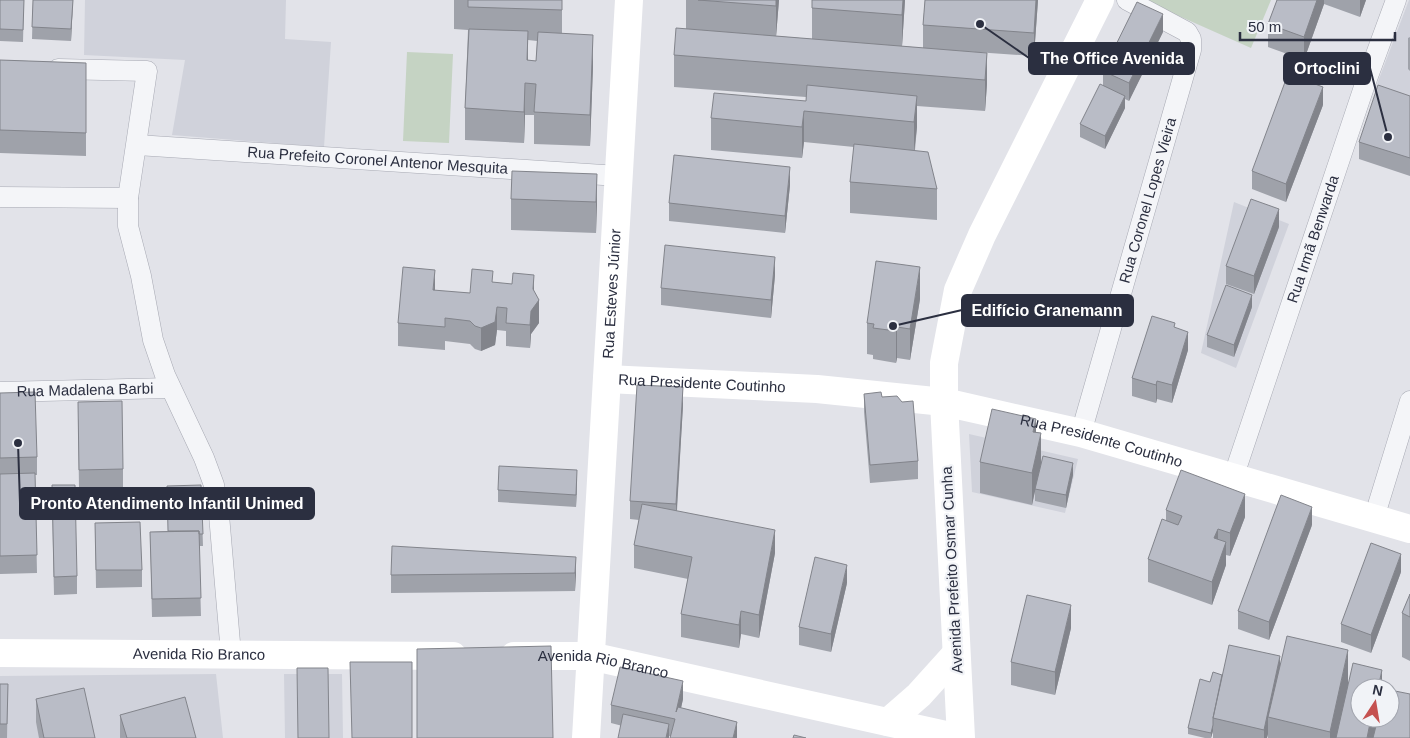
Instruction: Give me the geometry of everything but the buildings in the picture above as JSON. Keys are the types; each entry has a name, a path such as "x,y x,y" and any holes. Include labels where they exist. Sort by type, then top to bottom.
{"main road":[{"name":"Rua Esteves Júnior","path":"586,738 629,0"},
{"name":"Avenida Prefeito Osmar Cunha","path":"960,738 944,402 944,363 958,290 982,234 1100,0"},
{"name":"Rua Presidente Coutinho","path":"606,379 818,390 944,402 1081,433 1410,529"},
{"name":"Avenida Rio Branco","path":"0,653 590,656 960,738"},
{"path":"888,722 919,695 956,654"}],"street":[{"name":"Rua Coronel Lopes Vieira","path":"1081,433 1191,50 1191,39 1187,32 1127,0"},
{"name":"Rua Irmã Benwarda","path":"1232,478 1364,87 1396,0"},
{"path":"38,68 147,71 128,198 128,226 141,276 152,340 170,388 204,458 214,485 219,515 231,654"},
{"name":"Rua Prefeito Coronel Antenor Mesquita","path":"136,145 619,176"},
{"path":"0,197 128,198"},
{"name":"Rua Madalena Barbi","path":"0,392 170,388"},
{"path":"1374,518 1410,401"}],"shaded area":[{"path":"85,0 286,0 285,39 331,42 324,147 172,135 185,60 84,55"},
{"path":"1410,0 1410,104 1374,92"},
{"path":"1234,202 1289,224 1236,368 1201,353"},
{"path":"969,434 1078,459 1065,513 972,492"},
{"path":"216,674 223,738 0,738 0,676"},
{"path":"284,674 342,674 343,738 285,738"}],"green space":[{"path":"1143,0 1271,0 1251,48"},
{"path":"407,52 453,54 449,143 403,141"}],"place":[{"name":"The Office Avenida","path":"980,24"},
{"name":"Ortoclini","path":"1388,137"},
{"name":"Edifício Granemann","path":"893,326"},
{"name":"Pronto Atendimento Infantil Unimed","path":"18,443"}]}
